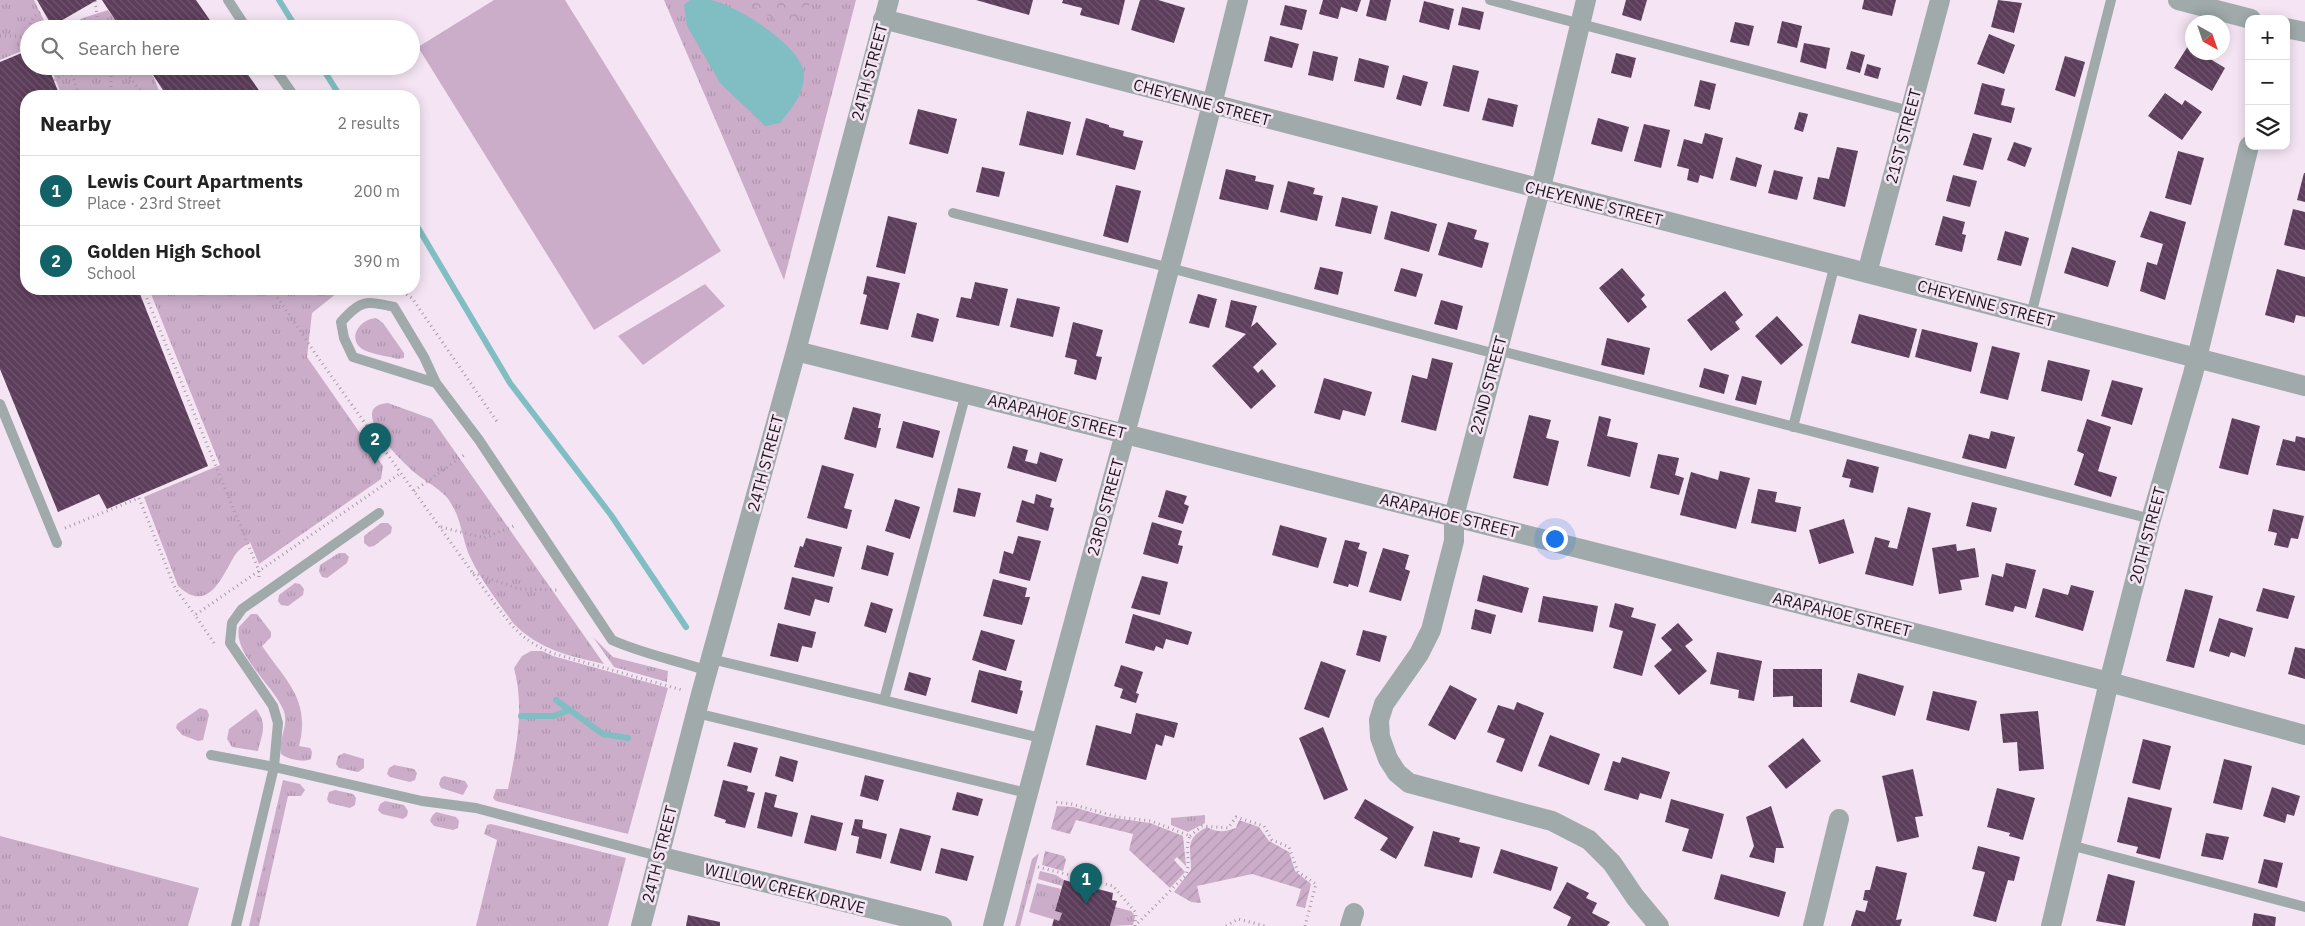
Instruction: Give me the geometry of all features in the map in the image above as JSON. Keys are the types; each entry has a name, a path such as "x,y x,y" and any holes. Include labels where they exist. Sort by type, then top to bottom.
{"street":[{"name":"24TH STREET","path":"641,926 696,713 796,351 889,0"},
{"name":"23RD STREET","path":"993,926 1041,738 1126,434 1238,0"},
{"name":"22ND STREET","path":"1586,0 1540,189 1454,516 1454,541 1431,630 1418,654 1384,704 1379,720 1380,737 1388,760 1397,773 1409,783 1552,821 1590,840 1612,863 1635,897 1659,926"},
{"name":"21ST STREET","path":"1867,272 1940,0"},
{"path":"2178,0 2245,17"},
{"name":"CHEYENNE STREET","path":"883,19 2305,386"},
{"path":"2290,29 2305,32"},
{"name":"20TH STREET","path":"2051,926 2109,682 2151,519 2197,358 2248,150"},
{"name":"ARAPAHOE STREET","path":"796,351 2109,682 2305,735"},
{"path":"1814,926 1839,819"},
{"name":"WILLOW CREEK DRIVE","path":"658,856 942,926"}],"lane":[{"path":"228,0 241,20"},
{"path":"1490,0 1910,110"},
{"path":"2032,315 2111,0"},
{"path":"280,75 290,90"},
{"path":"953,213 2151,519"},
{"path":"1793,427 1835,264"},
{"path":"436,383 353,356 344,338 341,322 352,309 367,302 394,307 424,357 436,383 479,440 612,640 636,651 675,660 710,665 884,700 1041,738"},
{"path":"884,700 966,393"},
{"path":"0,404 57,543"},
{"path":"236,926 274,767 278,723 273,706 230,643 232,623 242,609 379,513"},
{"path":"696,713 1027,794"},
{"path":"211,755 274,767 422,802 476,808 658,856"},
{"path":"2070,845 2305,907"}],"path":[{"path":"95,1 98,20"},
{"path":"33,20 36,14 43,10"},
{"path":"0,36 20,37"},
{"path":"54,80 63,75"},
{"path":"72,75 77,90"},
{"path":"111,75 111,90"},
{"path":"128,75 140,90"},
{"path":"145,295 259,571 260,598"},
{"path":"276,295 318,359 514,628 533,645 552,653 683,690"},
{"path":"407,295 412,298 498,423"},
{"path":"414,491 464,455"},
{"path":"51,532 139,498 175,588 194,615"},
{"path":"440,527 484,538 514,526"},
{"path":"472,572 519,589 560,590"},
{"path":"1054,802 1071,804 1118,817 1151,821 1190,836"},
{"path":"1135,926 1185,876 1190,868 1187,844 1190,836 1202,826 1228,828 1236,817 1264,826 1272,840 1289,847 1298,872 1316,884 1305,926"},
{"path":"1038,867 1113,886 1136,913 1135,926"},
{"path":"1226,926 1226,924 1238,919 1265,926"}],"green space":[{"path":"0,0 34,0 44,20 20,20 20,52 0,60"},
{"path":"494,0 565,0 721,251 594,330 420,50 420,46"},
{"path":"664,0 856,0 784,280"},
{"path":"745,0 814,0 794,22 773,19"},
{"path":"108,10 115,20 79,20"},
{"path":"54,75 152,75 159,90 60,90"},
{"path":"705,284 725,306 643,365 618,336"},
{"path":"151,295 334,295 312,313 307,357 383,466 381,479 259,564 250,542 240,549 213,589 206,594 198,596 189,594 178,586 144,497 220,465"},
{"path":"376,318 383,323 404,353 404,358 398,359 372,353 359,346 355,336 360,326 370,319"},
{"path":"388,403 432,419 604,664 567,655 544,646 533,640 513,623 475,568 457,516 448,499 409,467 380,435 374,424 372,414 376,406"},
{"path":"381,523 388,523 392,527 391,533 374,546 369,547 364,543 364,536"},
{"path":"339,553 345,553 349,557 347,563 327,578 322,577 319,571 320,565"},
{"path":"295,583 300,584 304,589 303,595 288,606 281,605 278,601 279,595"},
{"path":"251,614 257,614 271,632 271,637 262,646 287,681 299,703 302,716 302,730 299,746 310,748 312,752 311,759 304,761 296,760 281,754 281,742 285,726 283,709 278,699 247,658 239,637 239,627"},
{"path":"593,637 613,657 668,671 667,682 614,667"},
{"path":"531,651 542,651 553,656 668,688 628,834 496,801 493,798 496,789 508,789 519,714 519,699 514,668 522,656"},
{"path":"200,708 207,710 209,715 203,740 198,741 182,735 176,728 177,724"},
{"path":"256,709 263,725 258,751 232,747 227,739 229,729"},
{"path":"344,753 364,759 364,768 358,772 339,768 336,764 338,756"},
{"path":"394,765 414,769 417,773 415,780 410,782 390,777 387,774 389,768"},
{"path":"444,776 465,781 468,786 463,795 441,788 439,784"},
{"path":"283,780 300,784 305,790 301,796 288,796 259,926 249,926"},
{"path":"335,790 353,794 356,798 355,805 350,808 329,803 327,799 329,792"},
{"path":"385,801 404,805 408,811 407,816 403,819 382,814 378,810 380,804"},
{"path":"1057,806 1073,807 1108,817 1150,823 1183,836 1186,866 1177,857 1174,860 1185,872 1170,888 1129,850 1133,834 1076,820 1070,834 1051,829"},
{"path":"436,812 456,817 459,821 458,828 453,830 434,826 430,821"},
{"path":"1205,815 1205,823 1188,832 1171,825 1171,818"},
{"path":"1239,820 1259,827 1269,841 1289,852 1295,871 1311,884 1305,908 1296,906 1301,889 1252,874 1197,886 1201,903 1191,902 1174,892 1191,870 1190,845 1195,836 1207,827 1221,831 1236,828"},
{"path":"491,824 626,858 608,926 476,926 497,840 484,834 487,825"},
{"path":"0,836 199,888 188,926 0,926"},
{"path":"1045,851 1064,856 1066,860 1063,871 1042,865"},
{"path":"1039,853 1020,926 1015,926 1032,859"},
{"path":"1040,871 1056,875 1064,880 1062,886 1038,879"},
{"path":"1037,883 1061,889 1055,911 1062,913 1059,921 1029,912"},
{"path":"1115,907 1131,911 1135,916 1133,925 1110,926"}],"water":[{"path":"690,0 710,0 736,10 767,29 794,53 802,65 803,83 796,102 780,123 765,126 720,83 687,26 684,5"}],"building":[{"path":"37,0 97,0 62,20 49,20"},
{"path":"102,0 196,0 210,20 115,20"},
{"path":"976,0 1033,0 1029,15"},
{"path":"1063,0 1125,0 1119,25 1080,15 1082,8 1062,3"},
{"path":"1140,0 1158,0 1185,8 1174,43 1131,30"},
{"path":"1323,0 1361,0 1357,12 1341,7 1338,19 1319,14"},
{"path":"1370,0 1391,0 1386,21 1366,16"},
{"path":"1626,0 1647,0 1641,21 1622,15"},
{"path":"1864,0 1896,0 1892,16 1862,9"},
{"path":"1998,0 2022,3 2014,33 1991,27"},
{"path":"1424,1 1454,9 1449,30 1419,22"},
{"path":"1285,5 1307,10 1302,30 1280,25"},
{"path":"1462,7 1484,12 1480,30 1458,25"},
{"path":"1782,21 1802,26 1797,48 1777,43"},
{"path":"1735,22 1754,26 1749,46 1730,42"},
{"path":"1989,34 2015,45 2004,74 1977,64"},
{"path":"1270,36 1299,44 1292,68 1264,61"},
{"path":"1804,43 1830,48 1826,69 1800,62"},
{"path":"1313,51 1338,57 1333,81 1308,75"},
{"path":"1851,51 1865,55 1860,73 1846,69"},
{"path":"2185,51 2185,60 2212,60 2225,68 2212,91 2174,68"},
{"path":"1616,53 1636,58 1631,78 1611,73"},
{"path":"20,54 20,75 52,75 58,90 20,90 20,295 140,295 208,466 107,509 99,494 58,512 0,369 0,62"},
{"path":"2065,56 2085,62 2075,97 2055,90"},
{"path":"1359,58 1389,66 1384,88 1354,81"},
{"path":"1867,64 1881,68 1878,79 1864,75"},
{"path":"1453,65 1479,71 1469,112 1443,106"},
{"path":"153,75 248,75 259,90 163,90"},
{"path":"1403,75 1428,82 1421,106 1396,99"},
{"path":"1700,80 1716,84 1710,110 1694,106"},
{"path":"1982,83 2005,89 2001,105 2015,108 2011,123 1974,114"},
{"path":"2165,93 2182,105 2185,100 2202,112 2182,140 2148,116"},
{"path":"1488,98 1518,105 1513,127 1482,120"},
{"path":"918,109 957,119 948,154 909,144"},
{"path":"1027,111 1071,122 1063,155 1019,145"},
{"path":"1799,112 1808,114 1803,132 1794,129"},
{"path":"1086,118 1124,131 1123,136 1143,141 1135,170 1076,155"},
{"path":"1598,118 1629,127 1622,152 1591,144"},
{"path":"1644,124 1670,130 1661,168 1634,161"},
{"path":"1705,133 1723,138 1713,179 1700,175 1698,183 1687,180 1689,169 1677,166 1684,139 1702,144"},
{"path":"1973,133 1992,138 1983,170 1963,165"},
{"path":"2014,142 2032,148 2025,167 2007,160"},
{"path":"1837,147 1858,151 1845,207 1813,199 1818,177 1829,179"},
{"path":"2178,151 2204,158 2191,205 2165,198"},
{"path":"1736,157 1762,165 1756,187 1730,180"},
{"path":"982,167 1005,172 999,197 976,192"},
{"path":"1226,169 1256,176 1255,181 1274,185 1268,210 1219,199"},
{"path":"1774,170 1803,177 1797,200 1768,193"},
{"path":"2305,173 2305,202 2297,200"},
{"path":"1953,175 1977,181 1970,207 1946,201"},
{"path":"1288,181 1315,188 1313,194 1323,196 1317,221 1280,212"},
{"path":"1116,185 1141,191 1128,243 1103,236"},
{"path":"1342,197 1378,206 1371,234 1335,226"},
{"path":"2293,209 2305,212 2305,250 2284,245"},
{"path":"1391,211 1437,224 1429,252 1384,239"},
{"path":"2150,211 2186,222 2165,300 2140,291 2147,262 2157,265 2163,244 2140,237"},
{"path":"888,216 917,223 905,274 876,267"},
{"path":"1943,216 1965,222 1962,234 1966,235 1962,252 1935,245"},
{"path":"1448,222 1477,230 1474,239 1489,243 1482,268 1438,255"},
{"path":"2005,231 2029,238 2021,266 1997,260"},
{"path":"2072,247 2116,261 2108,287 2064,273"},
{"path":"1320,267 1343,272 1338,295 1314,289"},
{"path":"1401,268 1423,274 1416,297 1394,291"},
{"path":"1622,268 1645,295 1641,299 1647,307 1628,323 1599,288"},
{"path":"2277,269 2305,277 2305,317 2296,315 2294,323 2265,315"},
{"path":"867,276 900,283 888,330 860,324 867,295 863,294"},
{"path":"975,282 1008,289 999,326 956,317 961,297 971,299"},
{"path":"1725,291 1743,315 1735,322 1740,329 1711,351 1687,320"},
{"path":"1198,294 1217,299 1209,328 1189,323"},
{"path":"1017,298 1060,307 1053,337 1010,327"},
{"path":"1231,300 1257,306 1251,327 1257,322 1277,344 1253,367 1258,373 1262,369 1276,386 1251,409 1212,366 1246,334 1225,327"},
{"path":"1441,300 1463,306 1457,330 1434,324"},
{"path":"917,313 939,319 933,342 911,337"},
{"path":"1859,314 1917,329 1909,358 1851,343"},
{"path":"1777,316 1803,345 1781,365 1755,336"},
{"path":"1073,322 1103,330 1096,356 1102,357 1096,380 1074,374 1077,360 1065,357"},
{"path":"1922,329 1978,343 1971,372 1915,357"},
{"path":"1607,338 1650,348 1644,375 1601,365"},
{"path":"1992,346 2020,353 2008,400 1980,393"},
{"path":"1432,358 1453,363 1436,431 1401,422 1412,375 1427,379"},
{"path":"2048,360 2090,370 2082,401 2041,391"},
{"path":"1704,368 1729,375 1724,394 1699,387"},
{"path":"1742,376 1762,381 1756,405 1735,400"},
{"path":"1324,378 1372,392 1365,416 1343,410 1340,420 1314,413"},
{"path":"2112,380 2143,388 2132,425 2101,416"},
{"path":"853,407 881,414 878,428 881,428 876,448 844,439"},
{"path":"1529,415 1551,420 1546,438 1559,441 1548,486 1513,478"},
{"path":"1599,416 1611,419 1607,436 1638,443 1630,477 1587,466"},
{"path":"2232,418 2260,426 2248,475 2219,468"},
{"path":"2087,419 2111,427 2098,471 2117,477 2111,497 2074,485 2084,454 2077,451"},
{"path":"903,421 940,431 933,458 896,448"},
{"path":"1991,431 2015,437 2006,469 1962,458 1969,434 1989,439"},
{"path":"2296,436 2305,438 2305,471 2276,465 2283,439 2295,442"},
{"path":"1013,446 1028,450 1025,461 1037,464 1040,452 1063,459 1056,482 1007,468"},
{"path":"1658,454 1679,458 1675,475 1684,478 1679,495 1650,488"},
{"path":"1847,459 1879,467 1873,493 1849,487 1851,479 1842,477"},
{"path":"822,465 854,474 844,508 852,510 847,529 807,518"},
{"path":"1720,471 1750,478 1736,529 1680,515 1691,472 1718,480"},
{"path":"958,488 981,493 975,517 953,512"},
{"path":"1758,489 1777,492 1775,502 1801,507 1796,532 1751,523"},
{"path":"1166,490 1187,496 1184,504 1189,506 1183,524 1158,517"},
{"path":"1036,494 1052,499 1050,507 1054,508 1048,531 1016,522 1022,500 1034,504"},
{"path":"895,499 920,507 910,539 885,531"},
{"path":"1972,502 1997,508 1991,532 1966,526"},
{"path":"1908,507 1931,513 1913,586 1865,574 1875,537 1890,541 1888,547 1897,549"},
{"path":"2273,509 2304,516 2298,539 2291,538 2288,548 2274,545 2277,533 2268,531"},
{"path":"1844,519 1854,553 1819,564 1809,530"},
{"path":"1152,522 1182,531 1178,545 1183,546 1178,564 1143,554"},
{"path":"1280,525 1327,538 1318,568 1272,555"},
{"path":"1018,536 1041,541 1030,581 999,573 1004,551 1013,554"},
{"path":"806,538 842,547 834,577 794,567 800,546 803,547"},
{"path":"1345,540 1360,543 1358,549 1367,552 1358,587 1349,584 1348,587 1333,583"},
{"path":"1956,544 1957,551 1975,548 1979,577 1960,580 1962,590 1939,594 1932,548"},
{"path":"867,545 894,553 888,576 861,569"},
{"path":"1383,548 1409,555 1405,569 1410,571 1401,601 1369,592"},
{"path":"2006,563 2036,570 2026,609 2015,606 2013,612 1985,605 1992,574 2003,577"},
{"path":"1483,575 1529,588 1522,613 1477,601"},
{"path":"1142,576 1168,582 1160,615 1131,608"},
{"path":"792,577 833,587 829,603 815,599 810,616 784,609"},
{"path":"993,579 1027,588 1025,597 1030,597 1022,625 983,616"},
{"path":"2071,585 2094,591 2083,631 2035,617 2043,588 2068,595"},
{"path":"2263,588 2295,596 2288,619 2256,611"},
{"path":"2185,589 2213,596 2194,668 2166,661"},
{"path":"1543,596 1598,606 1593,632 1538,622"},
{"path":"871,602 893,609 886,633 864,626"},
{"path":"1615,603 1634,608 1631,617 1656,624 1642,676 1613,668 1623,631 1609,627"},
{"path":"1475,609 1496,615 1491,634 1471,629"},
{"path":"1133,614 1192,632 1188,645 1166,639 1163,649 1156,646 1154,651 1125,643"},
{"path":"2219,618 2253,628 2245,657 2231,652 2229,657 2209,651"},
{"path":"778,623 816,632 812,648 802,646 798,662 770,656"},
{"path":"1678,623 1693,640 1685,646 1707,671 1679,695 1654,666 1672,650 1661,638"},
{"path":"981,630 1015,640 1006,671 972,660"},
{"path":"1363,630 1387,636 1380,662 1356,655"},
{"path":"2295,647 2305,649 2305,679 2288,674"},
{"path":"1717,652 1762,661 1754,701 1738,698 1739,690 1710,684"},
{"path":"1321,661 1346,670 1329,718 1304,709"},
{"path":"1121,665 1143,672 1136,693 1139,694 1136,703 1120,698 1123,689 1114,686"},
{"path":"1773,669 1822,669 1822,707 1793,707 1793,696 1773,697"},
{"path":"979,670 1022,681 1020,690 1023,691 1017,714 971,702"},
{"path":"909,672 931,678 926,696 904,690"},
{"path":"1858,673 1904,686 1895,716 1850,702"},
{"path":"1450,685 1477,699 1455,740 1428,725"},
{"path":"1933,691 1977,701 1969,731 1926,720"},
{"path":"1517,702 1544,713 1522,772 1496,762 1505,739 1487,732 1498,705 1514,710"},
{"path":"2038,711 2044,769 2019,771 2017,742 2003,743 2000,714"},
{"path":"1136,713 1178,723 1174,738 1165,735 1162,746 1156,744 1146,780 1086,765 1096,725 1131,734"},
{"path":"1323,727 1348,790 1324,800 1299,738"},
{"path":"1550,735 1600,754 1589,785 1538,766"},
{"path":"1803,738 1821,761 1786,789 1768,766"},
{"path":"2143,739 2171,746 2160,790 2132,783"},
{"path":"734,742 758,748 751,773 727,766"},
{"path":"780,756 798,761 793,782 775,776"},
{"path":"1622,757 1670,772 1661,799 1640,793 1638,800 1604,790 1613,761 1620,763"},
{"path":"2224,759 2252,766 2242,810 2213,803"},
{"path":"1913,769 1923,816 1915,817 1919,837 1897,842 1882,776"},
{"path":"865,775 884,780 878,801 860,796"},
{"path":"723,780 748,786 747,791 755,793 745,828 725,823 726,820 714,816"},
{"path":"2272,787 2300,796 2294,816 2287,814 2285,823 2263,816"},
{"path":"1997,788 2035,798 2023,840 2009,836 2010,833 1987,827"},
{"path":"765,792 777,795 774,807 798,813 792,837 757,828"},
{"path":"957,792 983,799 978,816 952,810"},
{"path":"2128,797 2172,808 2160,859 2136,853 2138,847 2117,842"},
{"path":"1365,799 1414,827 1396,859 1380,850 1388,838 1354,818"},
{"path":"1671,799 1724,814 1712,859 1682,851 1689,829 1665,822"},
{"path":"1771,806 1784,848 1776,848 1774,863 1749,857 1754,846 1746,817"},
{"path":"811,815 843,823 836,851 804,843"},
{"path":"855,819 863,820 862,828 887,834 881,859 856,853 859,837 851,835"},
{"path":"900,828 931,836 921,871 890,863"},
{"path":"1433,831 1460,838 1459,842 1480,847 1472,878 1424,866"},
{"path":"2206,833 2229,837 2223,860 2201,856"},
{"path":"1978,846 2020,857 2014,881 2008,880 1996,922 1973,916 1985,872 1972,869"},
{"path":"941,848 974,856 967,881 935,873"},
{"path":"1501,849 1558,867 1551,891 1493,873"},
{"path":"2264,859 2283,863 2277,888 2258,883"},
{"path":"1876,866 1907,873 1896,920 1902,919 1900,926 1851,926 1856,910 1865,912 1868,901 1863,900 1865,890 1870,890"},
{"path":"1721,874 1786,892 1779,917 1714,899"},
{"path":"2108,874 2135,881 2125,926 2096,921"},
{"path":"1064,880 1113,893 1112,900 1117,901 1110,926 1052,926 1054,919 1059,921 1062,913 1055,911"},
{"path":"1567,882 1589,893 1586,898 1597,903 1592,913 1610,922 1607,926 1567,926 1571,917 1553,908"},
{"path":"2254,913 2276,917 2275,926 2252,926"},
{"path":"688,915 720,922 720,926 686,926"}],"waterway":[{"path":"279,0 291,20"},
{"path":"327,75 336,90"},
{"path":"420,231 510,383 611,515 686,627"},
{"path":"556,700 603,734 628,738"},
{"path":"521,716 553,716 570,710"}],"place":[{"name":"Golden High School","path":"375,464"},
{"name":"Lewis Court Apartments","path":"1086,904"}]}
